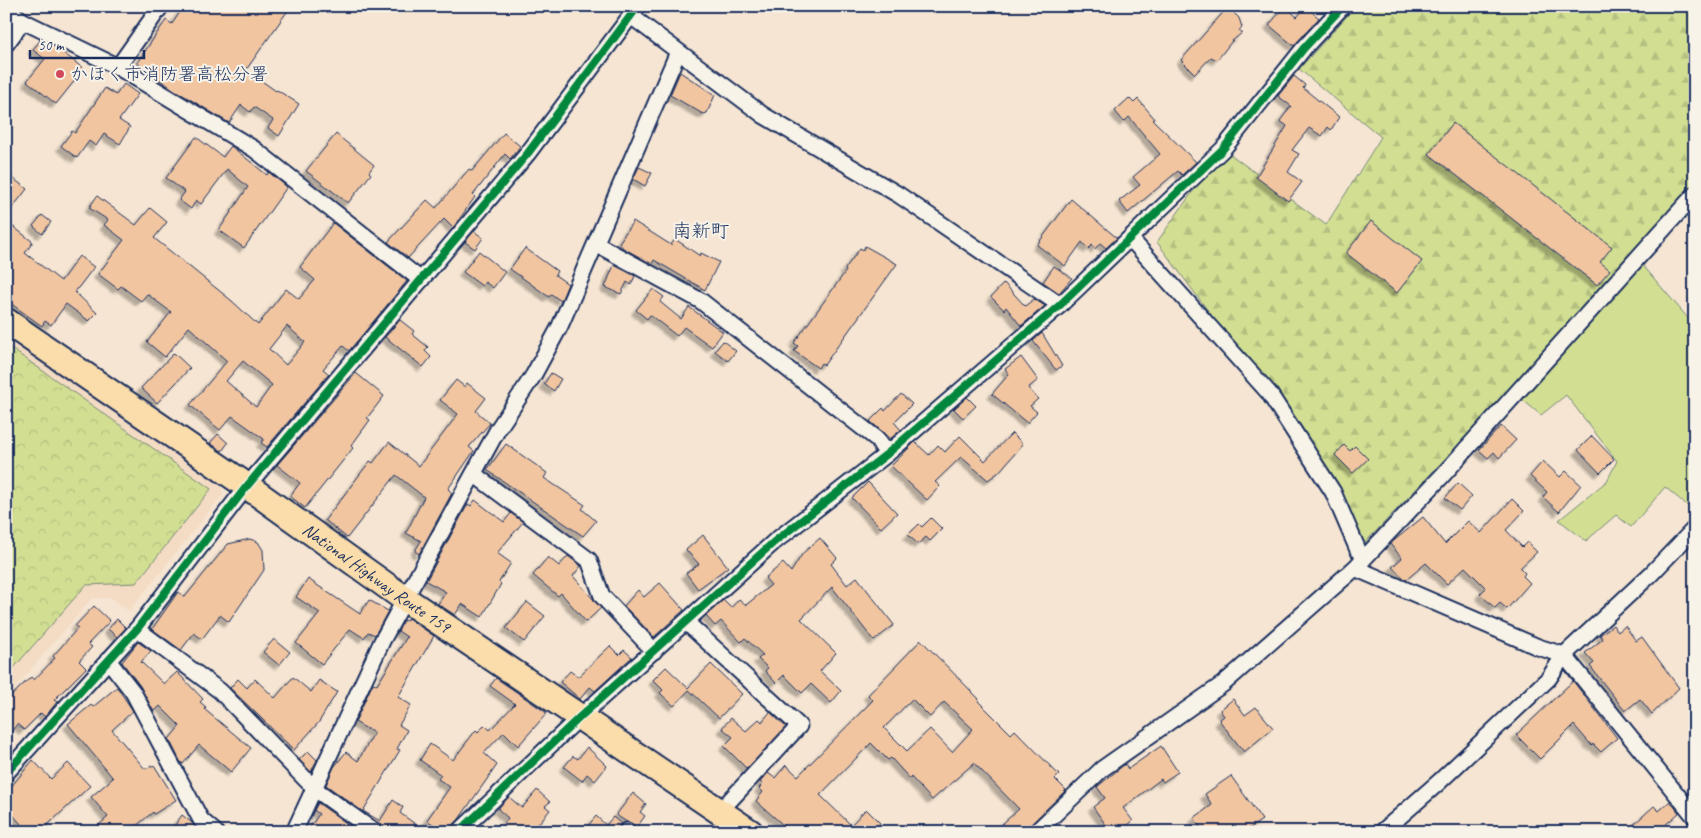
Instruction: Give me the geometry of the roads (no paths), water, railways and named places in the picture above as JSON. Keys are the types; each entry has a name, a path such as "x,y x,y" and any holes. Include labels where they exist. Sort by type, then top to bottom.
{"highway":[{"name":"National Highway Route 159","path":"6,321 247,486 405,599 582,716 750,832"}],"street":[{"path":"118,67 161,6"},
{"path":"459,832 582,716 774,542 887,454 1060,305 1223,149 1304,48 1343,6"},
{"path":"6,8 23,21 118,67 254,148 421,280"},
{"path":"6,774 136,629 247,486 528,153 634,11 678,52 763,114 899,194 1060,305"},
{"path":"6,44 23,21"},
{"path":"294,832 355,695 405,599 498,429 533,376 560,326 633,152 678,52"},
{"path":"1036,832 1102,769 1223,684 1356,568 1468,447 1695,194"},
{"path":"1130,238 1269,393 1333,492 1358,550"},
{"path":"596,244 701,302 877,439 887,454"},
{"path":"474,475 589,560 602,596 654,651"},
{"path":"1382,832 1439,782 1549,678 1564,655 1651,574 1695,528"},
{"path":"1356,568 1538,647 1564,655 1695,817"},
{"path":"686,622 799,726 720,811"},
{"path":"136,629 220,691 314,789 375,832"},
{"path":"108,660 133,692 201,820 215,832"}],"place":[{"name":"かほく市消防署高松分署","path":"60,74"}],"district":[{"name":"南新町","path":"701,231"}]}
